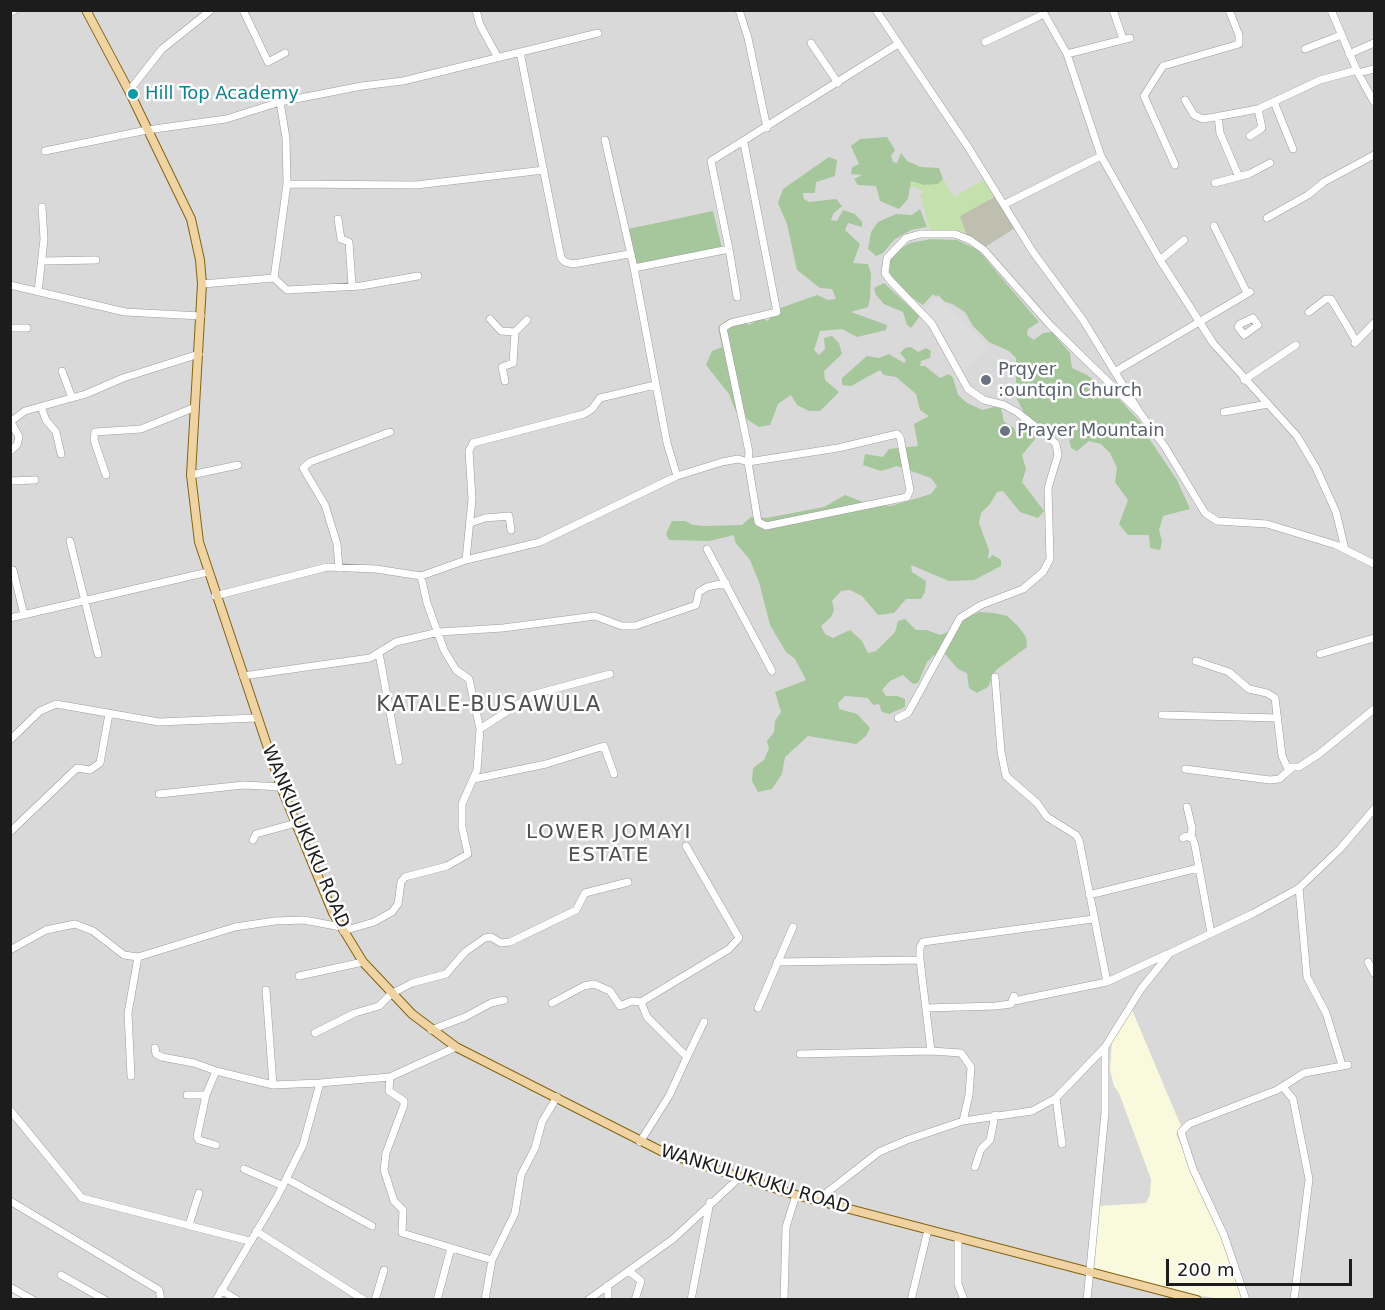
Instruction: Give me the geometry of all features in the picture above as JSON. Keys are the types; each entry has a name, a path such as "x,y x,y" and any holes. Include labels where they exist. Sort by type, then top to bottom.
{"main road":[{"name":"WANKULUKUKU ROAD","path":"86,10 129,91 191,219 199,251 202,284 199,354 193,408 191,475 198,536 215,596 281,787 342,929 363,962 391,994 431,1030 456,1047 558,1097 640,1142 796,1196 1193,1299"}],"street":[{"path":"10,13 15,10"},
{"path":"129,91 162,49 211,10"},
{"path":"243,10 268,62 285,53"},
{"path":"476,10 480,25 497,56"},
{"path":"739,10 748,38 767,128"},
{"path":"876,10 1005,204 1033,252 1078,312 1140,413 1165,447 1198,503 1213,520 1267,524 1345,549 1374,564"},
{"path":"1066,54 1126,39 1113,10"},
{"path":"1175,165 1144,96 1163,66 1239,44 1239,35 1229,10"},
{"path":"1331,10 1357,72 1374,102"},
{"path":"985,42 1043,12 1066,54 1101,156 1160,260 1212,344 1297,436 1316,468 1336,512 1345,549"},
{"path":"45,151 147,130 226,119 280,102 362,86 403,81 497,56 598,33"},
{"path":"1305,49 1341,35"},
{"path":"811,43 838,83"},
{"path":"1349,54 1374,43"},
{"path":"737,297 711,161 744,143 898,44"},
{"path":"520,52 558,250 566,262 573,264 629,254"},
{"path":"1185,100 1194,115 1203,118 1218,116 1258,109 1320,80 1374,69"},
{"path":"274,278 286,184 286,138 280,102"},
{"path":"1274,102 1293,149"},
{"path":"1250,135 1262,128 1258,109"},
{"path":"1218,116 1220,133 1239,177"},
{"path":"605,140 634,268 655,385 677,476"},
{"path":"215,596 278,577 327,567 376,569 421,576 466,560 540,542 677,476 738,459 748,462 838,448 897,434 910,490 907,497 888,503 766,526 758,522 748,462 749,452 723,328 731,322 777,312 744,143"},
{"path":"1267,218 1308,195 1324,182 1374,155"},
{"path":"1005,204 1101,156"},
{"path":"1215,183 1239,177 1270,164"},
{"path":"286,184 416,185 544,170"},
{"path":"38,292 43,261 42,207"},
{"path":"338,219 341,239 349,242 352,286"},
{"path":"1116,371 1249,293 1214,226"},
{"path":"898,718 908,713 960,618 981,605 1023,589 1043,572 1050,559 1048,488 1058,454 1056,444 1017,412 1004,405 984,400 968,389 932,324 889,279 885,265 894,249 906,238 920,234 955,234 970,240 984,250 1041,316 1140,413"},
{"path":"1160,260 1184,240"},
{"path":"634,268 729,249"},
{"path":"43,261 96,260"},
{"path":"202,284 274,278 287,290 352,286 418,276"},
{"path":"10,285 125,312 201,316"},
{"path":"1309,312 1326,299 1331,299 1355,343 1374,323"},
{"path":"490,319 501,331 515,332"},
{"path":"505,381 502,367 513,363 515,332 526,320"},
{"path":"10,328 27,328"},
{"path":"1244,380 1296,345"},
{"path":"10,451 17,445 19,437 11,422 24,411 72,398 199,354"},
{"path":"62,371 72,398"},
{"path":"466,560 472,499 469,451 473,443 584,414 592,409 600,398 655,385"},
{"path":"1224,412 1268,404"},
{"path":"41,407 46,420 56,432 61,454"},
{"path":"106,475 94,440 95,432 141,429 193,408"},
{"path":"339,568 338,544 332,524 325,505 303,468 310,462 390,432"},
{"path":"191,475 238,465"},
{"path":"10,481 35,480"},
{"path":"470,523 485,518 509,516 511,530"},
{"path":"70,541 98,654"},
{"path":"707,549 772,671"},
{"path":"13,570 24,615"},
{"path":"10,618 208,572"},
{"path":"10,950 46,930 75,924 84,926 123,955 138,957 235,927 275,921 304,920 342,929 374,922 392,912 398,904 401,882 405,877 447,866 468,854 462,827 462,804 477,770 480,729 469,679 459,673 444,650 427,603 421,576"},
{"path":"243,676 288,668 342,664 379,653 396,642 439,632 503,628 595,616 631,627 696,605 699,592 707,587 726,583"},
{"path":"1320,654 1374,638"},
{"path":"379,653 399,761"},
{"path":"1196,660 1229,672 1249,689 1271,694 1277,702 1284,763 1292,768"},
{"path":"480,729 532,695 610,674"},
{"path":"995,677 995,702 1006,776 1037,803 1047,817 1076,834 1079,840 1107,982"},
{"path":"10,740 47,706 56,704 159,722 256,718"},
{"path":"1185,769 1270,780 1279,779 1292,768 1319,754 1374,709"},
{"path":"10,832 76,768 90,770 100,763 109,714"},
{"path":"1162,715 1278,718"},
{"path":"474,779 546,764 604,746 614,774"},
{"path":"159,794 244,785 281,787"},
{"path":"1187,807 1191,824 1187,838 1195,846 1211,933"},
{"path":"926,1008 996,1006 1014,998 1107,982 1299,888 1340,849 1374,809"},
{"path":"253,840 256,834 296,824"},
{"path":"552,1003 584,986 594,984 610,991 620,1005 623,1006 632,1001 641,1002 729,949 739,938 686,846"},
{"path":"1089,895 1198,868"},
{"path":"315,1032 355,1013 379,1006 391,994 424,978 446,974 465,952 485,938 491,937 501,943 510,942 576,910 585,893 628,882"},
{"path":"1246,1299 1224,1235 1193,1169 1181,1132 1189,1124 1283,1087 1304,1073 1345,1065 1326,1012 1307,976 1299,888"},
{"path":"931,1051 920,960 921,944 926,941 1093,919"},
{"path":"758,1008 793,927"},
{"path":"816,1201 879,1152 963,1121 1032,1111 1056,1098 1105,1047 1141,989 1170,953"},
{"path":"131,1076 128,1013 138,957"},
{"path":"777,962 920,960"},
{"path":"299,976 363,962"},
{"path":"1368,962 1374,973"},
{"path":"266,990 273,1085"},
{"path":"431,1030 491,1003 504,1000"},
{"path":"641,1002 647,1017 687,1057"},
{"path":"640,1142 669,1096 704,1022"},
{"path":"154,1048 156,1054 162,1057 194,1063 216,1071 273,1085 390,1077 456,1047"},
{"path":"1087,1299 1105,1113 1105,1047"},
{"path":"800,1054 954,1051 968,1060 971,1066 969,1095 963,1121"},
{"path":"216,1071 206,1095 197,1139 216,1145"},
{"path":"390,1077 389,1091 404,1101 404,1105 386,1153 384,1170 394,1201 404,1210 401,1231 404,1234 492,1260"},
{"path":"216,1299 285,1183 303,1145 320,1083"},
{"path":"1283,1087 1293,1099 1309,1179 1294,1299"},
{"path":"187,1095 206,1095"},
{"path":"485,1299 492,1260 515,1213 521,1176 535,1148 542,1122 558,1097"},
{"path":"1056,1098 1062,1144"},
{"path":"10,1110 82,1198 249,1241"},
{"path":"975,1167 981,1149 990,1140 995,1115"},
{"path":"244,1169 285,1183 372,1226"},
{"path":"588,1299 673,1239 710,1202 739,1178"},
{"path":"189,1225 199,1193"},
{"path":"784,1299 786,1227 796,1196"},
{"path":"10,1201 159,1290 161,1299"},
{"path":"691,1299 710,1202"},
{"path":"911,1299 928,1230"},
{"path":"256,1232 364,1299"},
{"path":"958,1237 958,1284 964,1299"},
{"path":"437,1299 451,1248"},
{"path":"375,1299 384,1269"},
{"path":"629,1271 641,1281 635,1299"},
{"path":"60,1275 105,1299"},
{"path":"608,1286 608,1299"},
{"path":"10,1287 33,1299"},
{"path":"221,1290 237,1299"}],"shaded area":[{"path":"11,11 1374,11 1374,1299 36,1300 11,1284"},
{"path":"996,196 1015,228 985,247 967,236 959,216"},
{"path":"938,295 990,348 962,370 923,312"},
{"path":"1132,1010 1181,1126 1176,1134 1222,1235 1245,1299 1220,1299 1186,1293 1092,1268 1099,1206 1146,1203 1150,1195 1151,1179 1119,1093 1114,1086 1110,1070 1112,1040"}],"green space":[{"path":"887,137 895,150 891,156 893,162 897,163 901,153 907,161 921,167 939,168 943,179 938,184 924,185 911,181 908,199 899,209 880,201 876,186 858,185 854,179 862,175 851,174 852,167 859,164 851,146 860,139"},
{"path":"829,157 837,160 835,176 816,182 815,193 803,193 804,199 809,202 836,199 842,206 833,214 831,220 837,221 843,210 855,214 862,222 862,227 848,223 845,230 860,244 853,263 868,264 871,274 870,299 868,307 851,312 887,325 886,330 857,337 842,329 820,331 814,350 819,355 825,349 824,338 832,336 839,343 842,354 824,371 825,380 839,392 820,411 809,411 797,405 791,395 778,404 770,425 759,427 736,412 729,394 706,365 712,351 722,347 718,327 729,319 742,319 749,325 761,318 768,321 775,310 817,295 828,300 836,299 832,289 820,288 797,270 787,224 778,203 783,189"},
{"path":"986,178 996,196 960,216 967,236 957,231 930,230 920,194 925,192 915,187 909,188 911,181 924,185 937,184 943,179 954,197"},
{"path":"920,209 927,227 911,230 895,239 883,253 876,256 868,249 871,232 878,222 896,214 912,215"},
{"path":"713,211 722,248 636,265 628,229"},
{"path":"931,239 957,240 978,250 1039,322 1028,329 1027,335 1034,340 1043,333 1052,332 1070,353 1072,368 1087,375 1119,399 1144,426 1148,437 1177,480 1190,509 1163,516 1159,530 1162,541 1160,550 1150,548 1149,535 1128,535 1119,524 1128,500 1115,482 1117,468 1110,453 1101,444 1089,441 1077,451 1071,448 1069,438 1076,428 1075,423 1070,423 1067,433 1059,435 1043,424 1031,427 1016,397 1016,358 1009,351 989,342 973,326 965,312 952,304 941,301 933,294 923,305 908,295 889,273 890,258 898,250 910,243"},
{"path":"884,283 920,316 911,328 907,325 903,312 884,304 876,295 874,288"},
{"path":"911,347 918,352 926,348 931,351 930,358 921,361 920,366 925,366 940,378 949,374 953,378 958,395 967,403 983,410 1001,408 1004,422 1014,428 1017,436 1023,429 1033,430 1035,439 1022,455 1026,469 1022,482 1044,511 1038,518 1020,512 1003,491 997,492 981,513 979,523 989,550 988,559 993,555 1001,560 1001,566 974,580 949,581 911,565 912,572 926,581 925,592 921,599 906,599 894,613 878,615 862,596 850,590 841,591 832,601 834,610 831,617 821,626 825,634 833,638 850,630 862,641 868,653 876,651 895,632 898,621 905,619 916,630 926,630 941,635 958,627 966,617 980,612 994,613 1007,616 1018,626 1026,637 1027,647 996,670 988,687 977,693 969,688 967,673 958,669 944,653 933,656 927,662 918,683 913,684 903,675 890,681 882,690 886,696 905,699 905,707 889,714 882,712 879,704 873,705 868,698 845,696 838,703 839,709 857,714 870,728 866,736 856,744 808,736 785,757 782,774 772,789 758,792 752,781 753,768 764,760 769,748 767,741 774,732 775,721 781,712 775,692 806,680 795,659 786,652 770,625 759,582 750,560 735,542 734,535 709,541 669,540 666,534 672,521 685,521 693,525 705,526 742,525 751,517 766,518 824,507 845,495 871,505 891,506 931,494 937,486 931,478 897,466 881,471 863,465 865,454 883,457 889,449 918,446 914,424 929,416 920,410 916,394 896,377 884,375 880,370 851,386 842,385 842,378 867,356 879,358 889,354 904,363 906,360 900,353 905,348"}],"place":[{"name":"Hill Top Academy","path":"133,94"},
{"name":"Prqyer :ountqin Church","path":"986,380"},
{"name":"Prayer Mountain","path":"1005,431"}],"district":[{"name":"KATALE-BUSAWULA","path":"489,706"},
{"name":"LOWER JOMAYI ESTATE","path":"609,844"}]}
